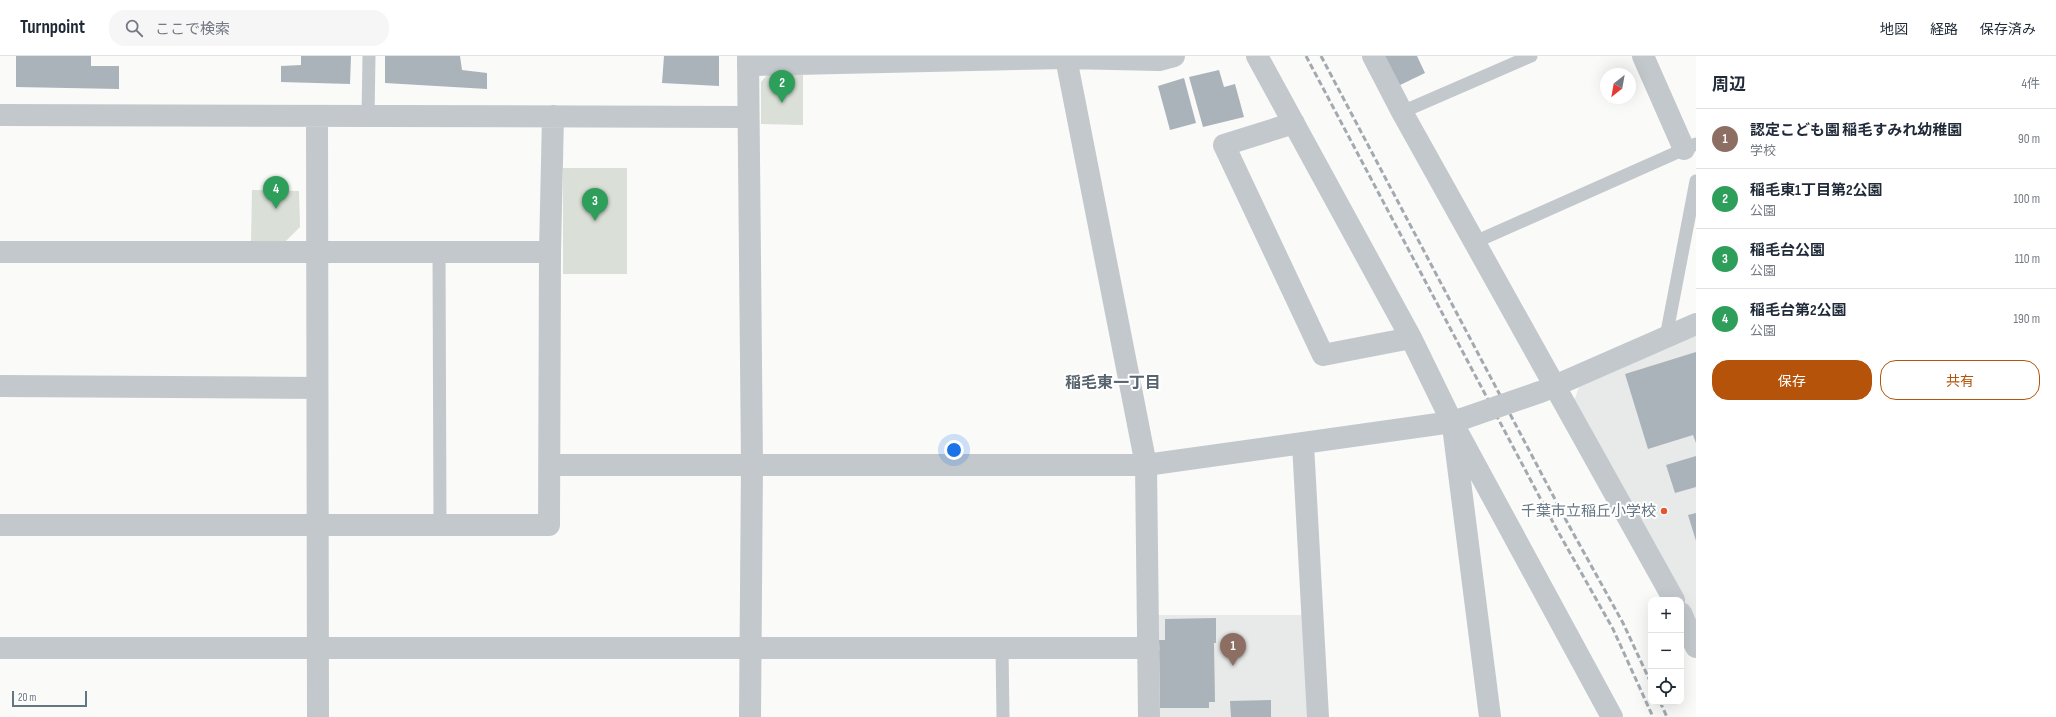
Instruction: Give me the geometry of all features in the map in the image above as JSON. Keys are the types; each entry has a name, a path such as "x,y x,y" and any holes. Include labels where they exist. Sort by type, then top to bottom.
{"street":[{"path":"750,717 752,464 748,60 1066,58 1159,60 1174,56"},
{"path":"1257,56 1457,420 1612,717"},
{"path":"1373,56 1402,112 1475,242 1548,390 1672,597"},
{"path":"1643,56 1690,147"},
{"path":"1066,58 1146,465 1149,717"},
{"path":"0,115 748,117"},
{"path":"317,116 318,253 316,388 319,647 318,717"},
{"path":"0,525 549,525 550,252 553,116"},
{"path":"1294,123 1224,145 1323,355 1411,338"},
{"path":"0,252 550,252"},
{"path":"550,464 1146,465 1303,444 1457,420 1548,390 1696,324"},
{"path":"0,386 316,388"},
{"path":"1457,420 1490,717"},
{"path":"1303,444 1318,717"},
{"path":"1684,620 1696,647"},
{"path":"0,648 1149,648"}],"lane":[{"path":"368,116 369,56"},
{"path":"1402,112 1531,56"},
{"path":"1475,242 1690,147"},
{"path":"1666,337 1696,181"},
{"path":"440,252 440,526"},
{"path":"1002,648 1003,717"}],"shaded area":[{"path":"767,75 803,75 803,125 761,124 761,82"},
{"path":"563,168 627,168 627,274 563,274"},
{"path":"252,190 299,191 300,227 284,243 251,242"},
{"name":"千葉市立稲丘小学校","path":"1696,336 1696,626 1684,604 1684,597 1680,597 1573,404 1579,387"},
{"path":"1158,615 1305,615 1312,717 1158,717"}],"building":[{"path":"16,56 91,56 91,66 119,66 119,89 16,87"},
{"path":"301,56 351,56 350,84 281,82 281,66 301,65"},
{"path":"385,56 460,56 462,70 487,73 487,89 385,83"},
{"path":"664,56 719,56 719,86 662,83"},
{"path":"1383,56 1417,56 1425,73 1398,86"},
{"path":"1219,70 1224,87 1235,84 1244,117 1203,127 1189,77"},
{"path":"1184,78 1196,123 1170,130 1158,86"},
{"path":"1696,352 1696,443 1693,435 1648,449 1625,374"},
{"path":"1696,456 1696,487 1675,493 1666,465"},
{"path":"1696,513 1696,541 1688,515"},
{"path":"1216,618 1216,643 1214,643 1215,702 1209,702 1209,708 1160,708 1159,640 1165,640 1165,619"},
{"path":"1271,700 1271,717 1231,717 1230,701"}],"railway":[{"path":"1306,56 1556,528 1613,629 1653,717"},
{"path":"1321,56 1567,522 1623,623 1648,677"},
{"path":"1661,705 1667,717"}],"place":[{"name":"稲毛東1丁目第2公園","path":"782,103"},
{"name":"稲毛台第2公園","path":"276,209"},
{"name":"稲毛台公園","path":"595,221"},
{"name":"千葉市立稲丘小学校","path":"1664,511"},
{"name":"認定こども園 稲毛すみれ幼稚園","path":"1233,666"}],"district":[{"name":"稲毛東一丁目","path":"1113,383"}]}
